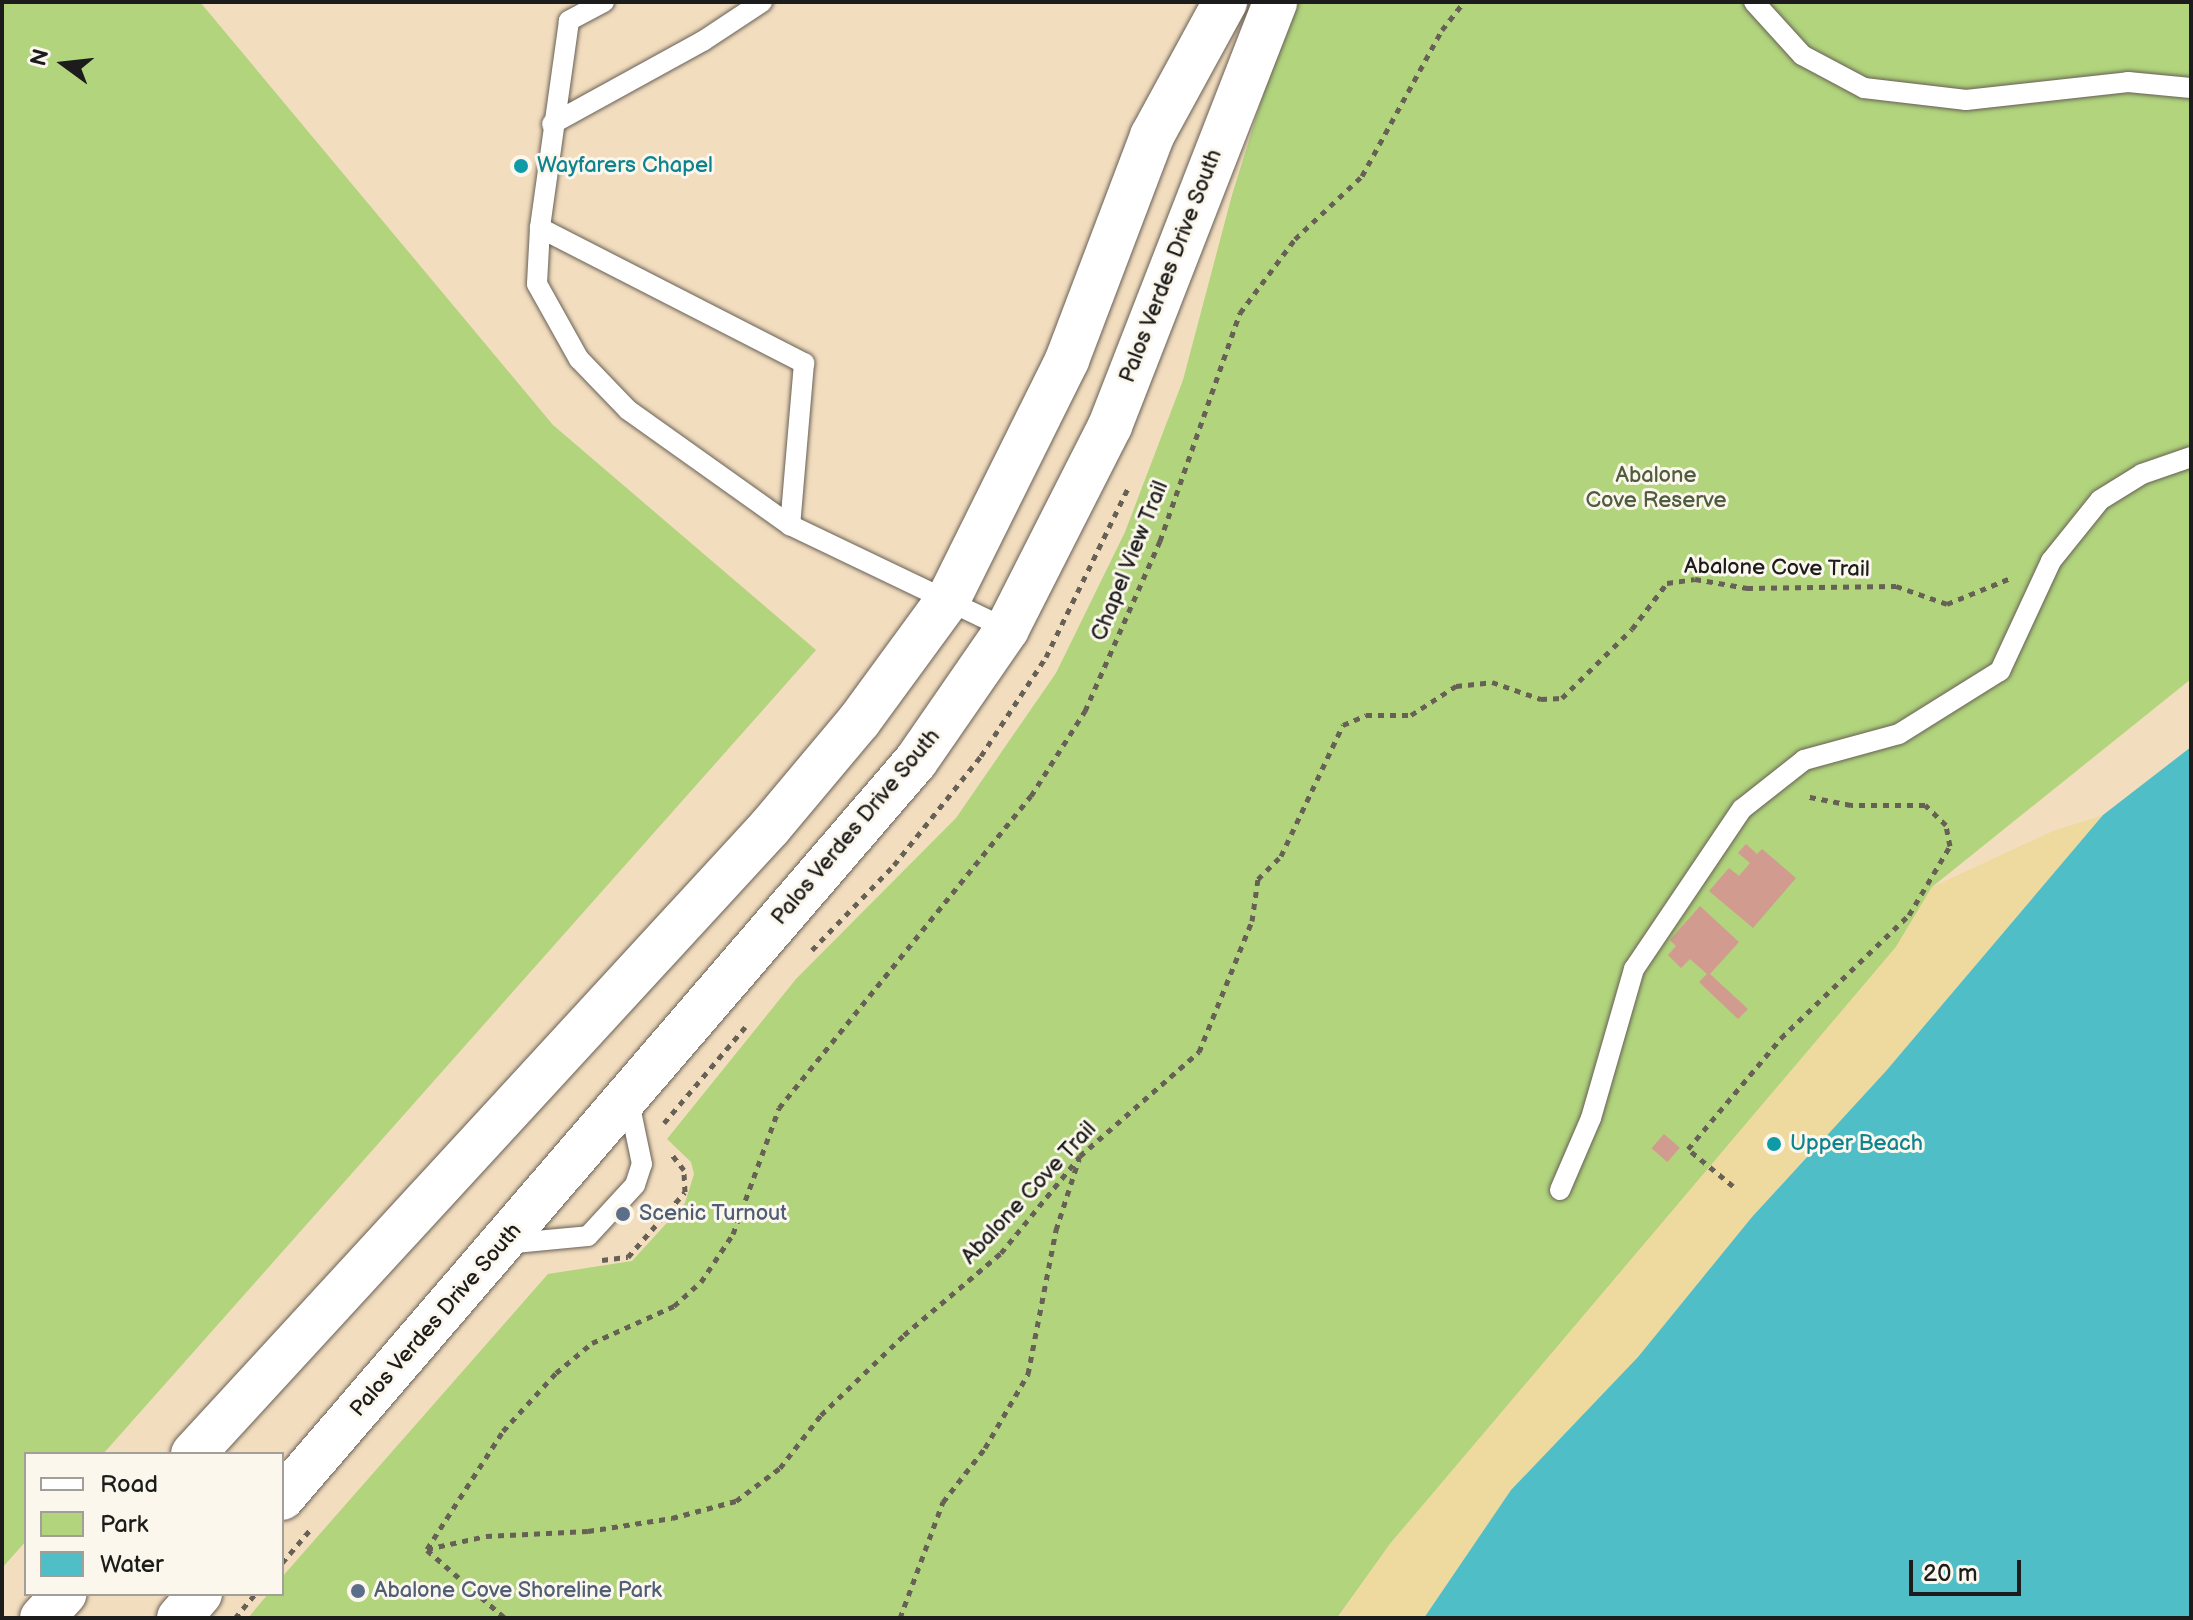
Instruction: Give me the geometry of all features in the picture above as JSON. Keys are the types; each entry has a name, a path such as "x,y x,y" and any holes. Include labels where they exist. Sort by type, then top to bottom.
{"main road":[{"path":"195,1452 770,827 859,721 949,598 1067,360 1152,136 1225,2"},
{"name":"Palos Verdes Drive South","path":"297,1512 501,1245 916,761 1007,629 1110,426 1275,2"},
{"path":"42,1618 62,1596"},
{"path":"179,1618 198,1596"}],"lane":[{"path":"604,2 569,21 552,124 540,228 537,284 579,359 628,410 790,525 949,598 1007,629"},
{"path":"552,124 703,41 762,2"},
{"path":"1754,2 1802,55 1864,88 1966,100 2128,82 2191,88"},
{"path":"540,228 804,363 790,525"},
{"path":"1560,1190 1591,1118 1634,969 1742,809 1804,760 1899,734 2000,671 2051,561 2100,500 2142,474 2191,457"},
{"path":"501,1245 588,1236 635,1185 642,1164 628,1096"}],"path":[{"name":"Chapel View Trail","path":"427,1549 503,1431 556,1373 592,1343 674,1306 701,1282 733,1234 779,1108 1031,796 1085,711 1160,541 1240,313 1295,239 1362,176 1442,30 1464,2"},
{"name":"Abalone Cove Trail","path":"427,1549 486,1536 602,1529 736,1501 780,1468 821,1415 1001,1253 1080,1156 1199,1052 1252,921 1258,879 1292,837 1343,725 1366,715 1411,715 1456,686 1492,682 1541,699 1562,698 1632,629 1667,583 1695,579 1747,588 1896,586 1947,604 2051,561"},
{"path":"1733,1186 1688,1149 1781,1038 1909,915 1950,846 1946,825 1925,805 1851,805 1798,795 1776,782"},
{"path":"591,1261 628,1257 685,1192 684,1170 662,1143"},
{"path":"900,1618 943,1502 985,1448 1028,1374 1056,1230 1080,1156"},
{"path":"284,1556 297,1512"},
{"path":"427,1549 505,1618"},
{"path":"235,1618 253,1596"}],"green space":[{"path":"2,2 200,2 553,425 816,650 105,1452 24,1452 24,1543 2,1568"},
{"name":"Abalone Cove Reserve","path":"1292,2 2191,2 2191,679 1932,887 1896,947 1390,1544 1337,1618 248,1618 266,1596 284,1596 284,1575 548,1274 632,1261 685,1203 694,1174 691,1162 667,1139 796,979 956,818 1056,673 1125,532 1183,380 1232,195"}],"sand":[{"name":"Upper Beach","path":"2103,815 1886,1071 1752,1217 1638,1357 1511,1490 1424,1618 1338,1618 1390,1544 1896,947 1932,887 2053,831"}],"water":[{"path":"2191,747 2191,1618 1424,1618 1511,1490 1638,1357 1752,1217 1886,1071 2103,815"}],"building":[{"path":"1746,844 1757,854 1762,849 1796,878 1753,928 1709,891 1729,868 1739,876 1750,863 1738,853"},
{"path":"1700,906 1739,942 1710,974 1748,1009 1738,1019 1699,982 1707,974 1690,959 1681,968 1668,955 1676,946 1670,940"},
{"path":"1664,1134 1680,1148 1667,1162 1652,1148"}],"place":[{"name":"Wayfarers Chapel","path":"521,166"},
{"name":"Upper Beach","path":"1774,1144"},
{"name":"Scenic Turnout","path":"623,1214"},
{"name":"Abalone Cove Shoreline Park","path":"358,1591"}]}
